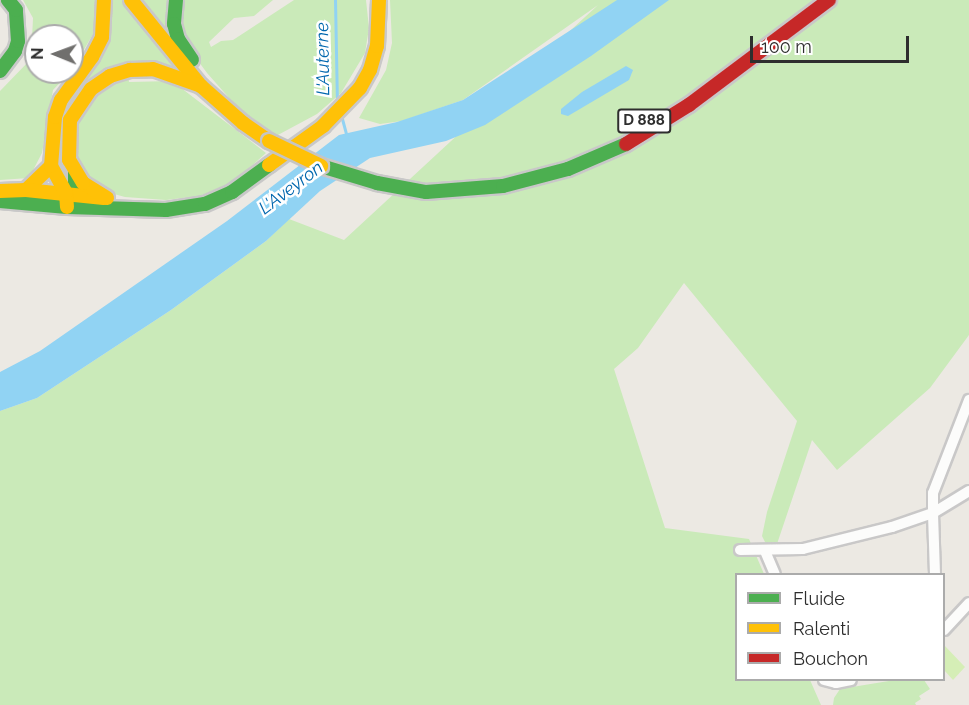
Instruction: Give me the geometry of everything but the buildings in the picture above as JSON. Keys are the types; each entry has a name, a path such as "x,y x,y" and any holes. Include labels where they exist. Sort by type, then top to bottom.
{"main road":[{"path":"0,71 15,51 18,41 19,25 16,10 8,0"},
{"path":"69,198 51,166 55,117 61,100 92,57 102,37 104,0"},
{"path":"130,0 201,86 243,123 269,141 290,153 348,176 426,192 451,188"},
{"path":"176,0 174,24 178,39 243,123"},
{"path":"373,0 378,22"},
{"path":"0,191 26,190 69,198 166,210 205,204 232,192 323,126 360,88 370,70 377,46 380,0"},
{"name":"D 888","path":"451,188 529,171 609,142 660,111 810,0"},
{"name":"D 888","path":"451,188 536,179 568,169 629,143 689,105 829,0"},
{"path":"107,198 92,190 75,172 69,160 70,120 91,89 120,73 153,69 170,73 201,86"},
{"path":"26,190 51,166"},
{"path":"69,198 75,172"},
{"path":"0,201 107,198 166,210"}],"street":[{"path":"935,573 933,494 969,400"},
{"path":"740,550 803,549 824,545 933,513 969,491"},
{"path":"765,551 775,573"},
{"path":"948,627 969,603"},
{"path":"828,681 836,683 846,681"}],"green space":[{"path":"23,0 98,0 96,29 84,50 84,24 33,24 33,18"},
{"path":"108,0 122,0 176,69 152,64 82,94 71,184 60,171 56,148 78,84 84,84 84,68"},
{"path":"140,0 172,0 172,38"},
{"path":"181,0 273,0 254,16 234,18 209,42 211,47 221,41 233,40 294,0 366,0 369,28 365,53 341,93 317,114 276,136 239,109 196,58 179,17"},
{"path":"390,0 969,0 969,335 930,388 837,470 812,440 777,544 766,544 762,536 767,512 797,421 684,283 638,348 614,369 665,528 749,539 764,573 735,573 735,681 810,681 821,705 0,705 0,411 37,398 171,310 266,241 289,219 344,240 598,5 463,100 402,121 380,124 359,118 386,70 392,43"},
{"path":"24,66 24,84 59,84 53,90 42,153 29,178 0,180 0,91"},
{"path":"128,75 129,82 172,81 266,153 239,177 218,189 199,196 166,200 125,197 103,191 77,162 74,134 86,106 97,92"},
{"path":"945,646 965,667 953,680 945,671"},
{"path":"889,681 925,681 930,689 919,696 921,699 915,703 916,705 833,705 834,698 840,689"}],"water":[{"name":"L'Aveyron","path":"617,0 669,0 591,56 485,125 446,141 370,158 320,191 266,241 171,310 37,398 0,411 0,372 40,351 227,221 339,135 397,122 463,100"},
{"path":"626,66 633,70 629,80 568,116 561,114 561,109 582,92"}],"waterway":[{"name":"L'Auterne","path":"335,0 337,103"},
{"name":"L'Auterne","path":"341,115 347,137"}],"traffic: fast":[{"path":"0,71 15,51 18,41 16,10 8,0"},
{"path":"176,0 174,24 178,39 192,60"},
{"path":"321,166 377,183 426,192 503,186 568,169 626,144"},
{"path":"0,201 67,207 166,210 205,204 232,192 269,165"},
{"path":"67,207 75,187 75,172"}],"traffic: slow":[{"path":"67,207 66,193 51,166 55,117 61,100 92,57 102,37 104,0"},
{"path":"131,0 201,86 243,123 269,141"},
{"path":"269,165 323,126 360,88 370,70 377,46 379,0"},
{"path":"107,198 83,183 69,160 70,120 91,89 110,76 130,70 153,69 201,86"},
{"path":"269,141 321,166"},
{"path":"26,190 51,166"},
{"path":"0,191 26,190 104,198"}],"traffic: jam":[{"path":"626,144 689,105 829,0"}]}
